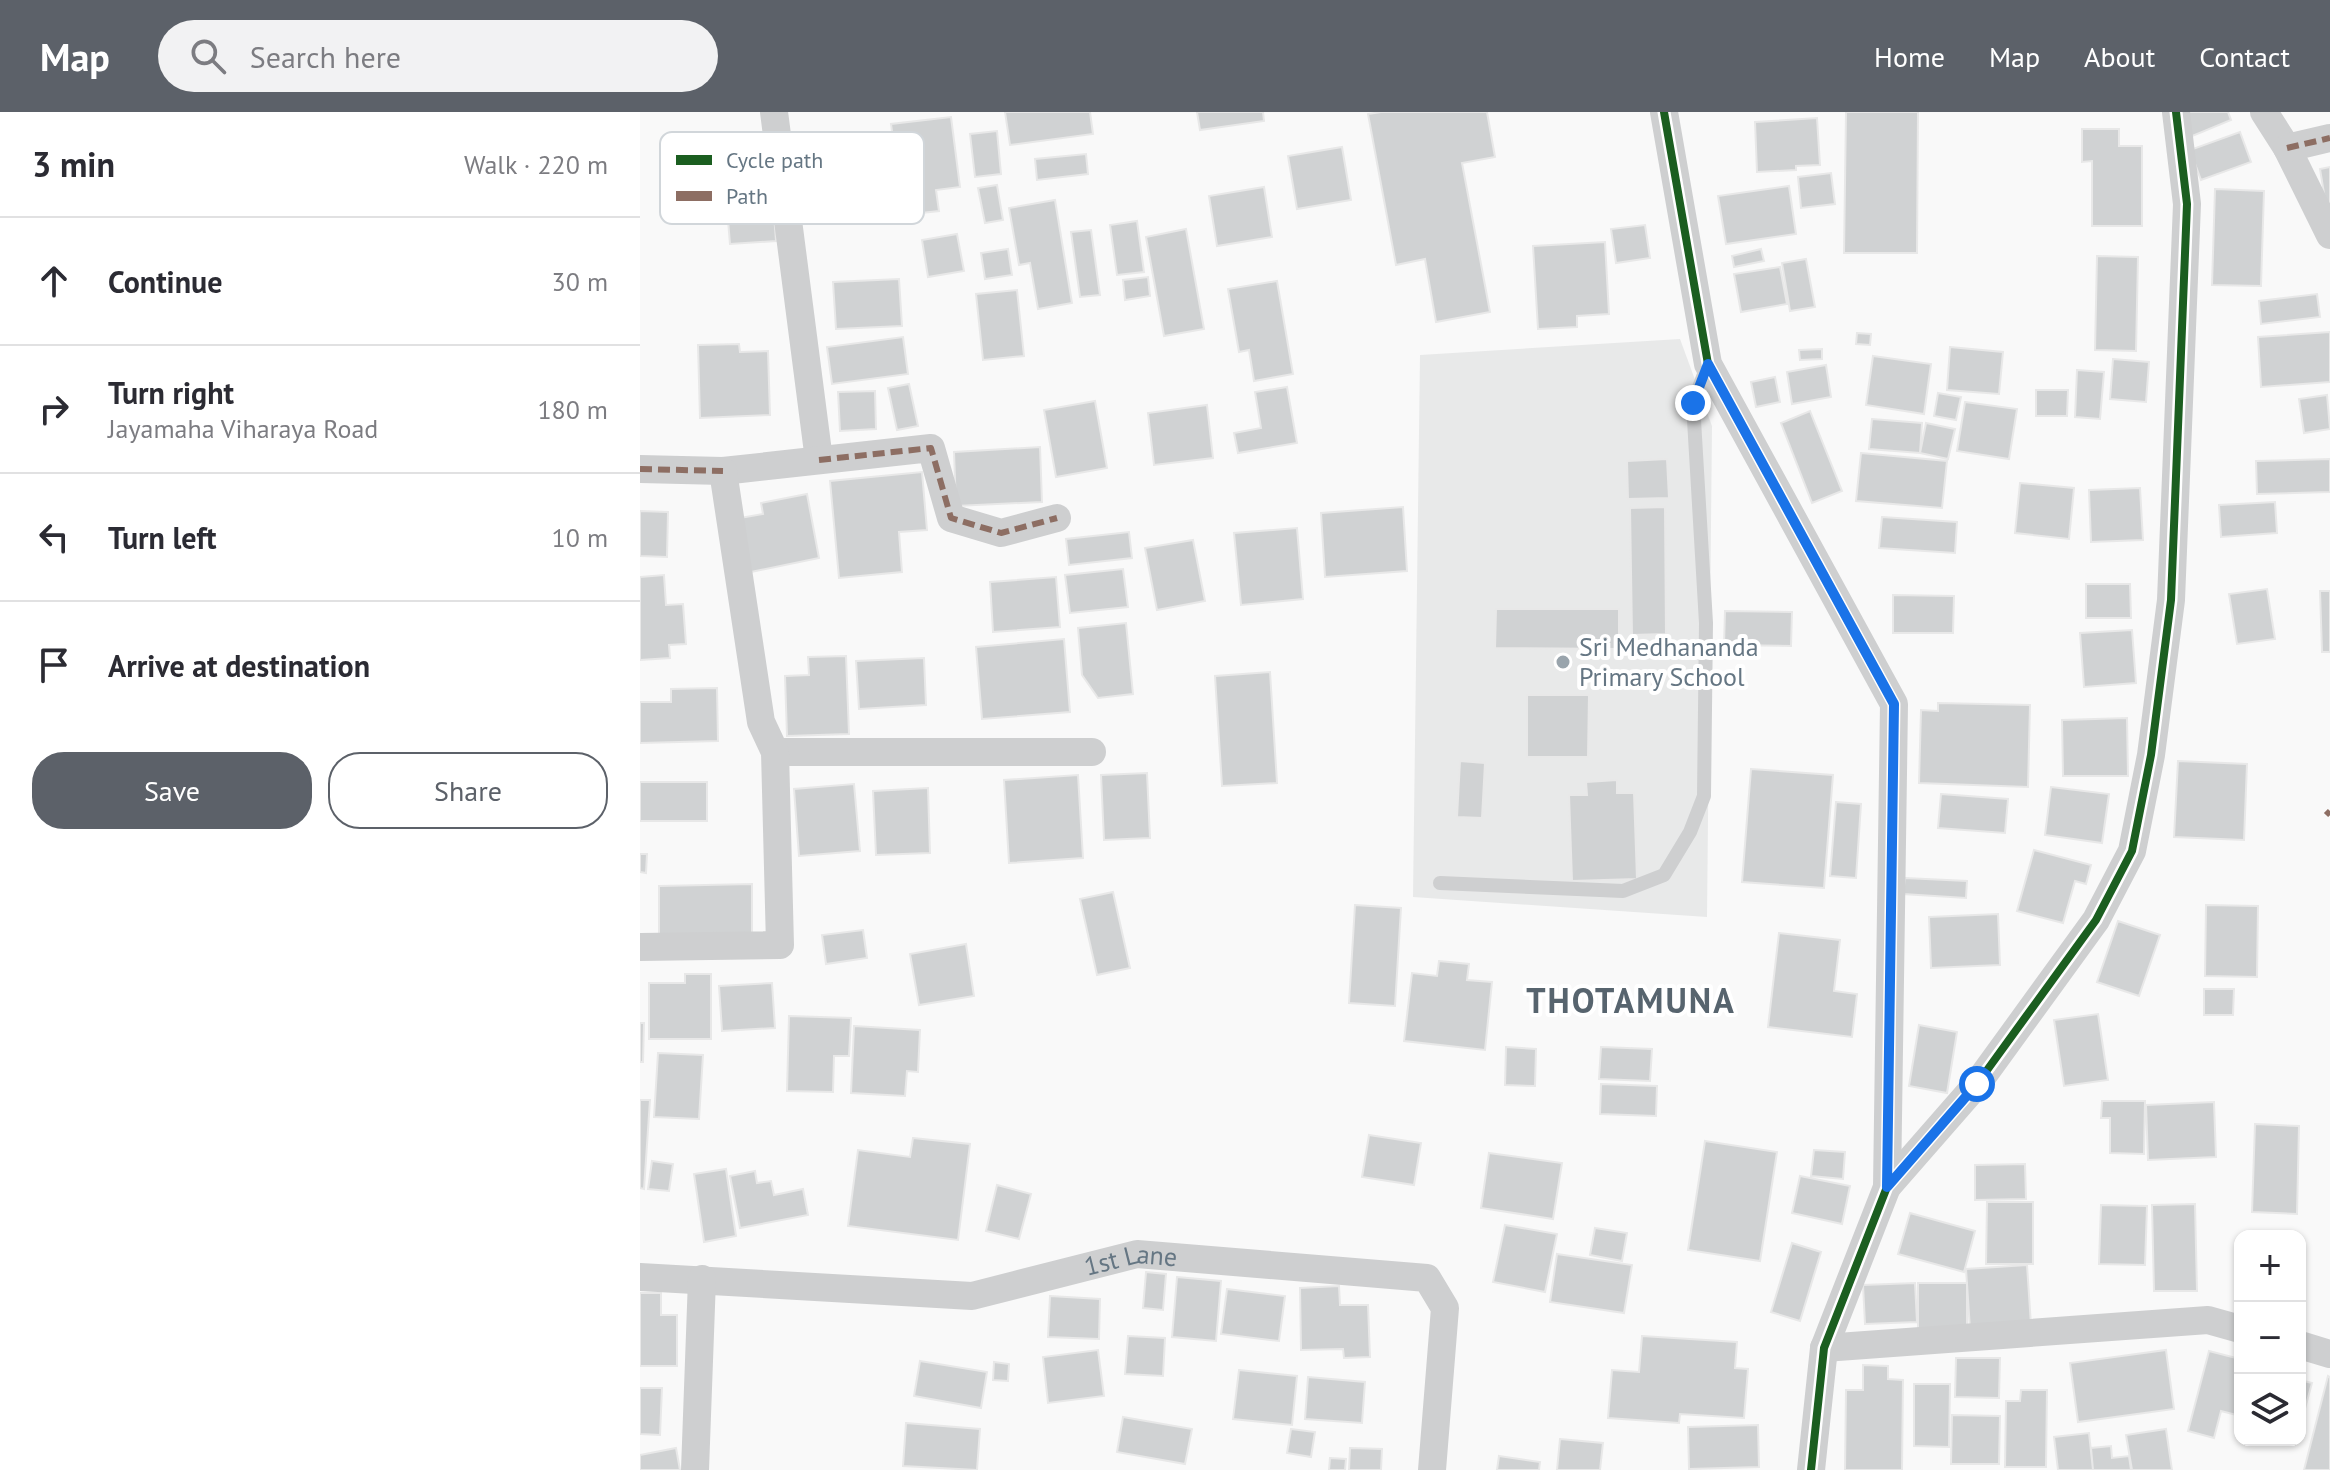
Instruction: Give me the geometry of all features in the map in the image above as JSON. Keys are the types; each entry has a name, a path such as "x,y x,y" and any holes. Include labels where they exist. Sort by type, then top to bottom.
{"street":[{"path":"774,112 777,132"},
{"path":"1664,112 1708,364 1894,704 1887,1187"},
{"path":"1811,1470 1824,1348 1887,1187 1987,1071 2096,920 2132,851 2151,755 2171,600 2187,204 2176,112"},
{"path":"2264,112 2287,148 2330,235"},
{"path":"2287,148 2330,138"},
{"path":"788,224 819,460"},
{"path":"640,469 723,471 931,448 951,518 1001,533 1057,518"},
{"path":"640,947 780,945 775,752 761,722 723,471"},
{"path":"775,752 1092,752"},
{"name":"1st Lane","path":"640,1277 972,1296 1137,1254 1427,1278 1445,1308 1432,1470"},
{"path":"695,1470 702,1279"},
{"path":"1824,1348 2208,1320 2234,1327"},
{"path":"2306,1347 2330,1354"}],"lane":[{"path":"1440,883 1623,891 1664,875 1690,832 1704,796 1706,623 1693,403 1708,364"}],"shaded area":[{"name":"Sri Medhananda Primary School","path":"1680,339 1712,426 1707,917 1413,897 1420,355"}],"building":[{"path":"1005,112 1090,112 1093,134 1010,145"},
{"path":"1197,112 1263,112 1264,121 1200,130"},
{"path":"1487,112 1495,157 1462,163 1490,312 1436,322 1425,259 1396,265 1368,114"},
{"path":"1846,112 1918,112 1917,253 1844,253"},
{"path":"2180,112 2228,112 2231,120 2190,137"},
{"path":"951,117 960,187 936,190 939,211 924,213 924,132 892,132 891,124"},
{"path":"1817,118 1820,165 1757,172 1755,122"},
{"path":"2082,129 2119,129 2119,146 2142,146 2142,226 2092,226 2092,161 2082,162"},
{"path":"997,131 1001,174 975,177 970,134"},
{"path":"2240,132 2251,162 2201,180 2190,150"},
{"path":"1342,147 1351,200 1297,209 1288,156"},
{"path":"1086,154 1088,174 1037,180 1035,159"},
{"path":"2330,167 2330,218 2328,218 2320,169"},
{"path":"1831,173 1835,204 1801,208 1798,177"},
{"path":"997,185 1003,220 985,223 978,188"},
{"path":"1789,186 1796,234 1726,244 1718,196"},
{"path":"1264,187 1272,237 1217,246 1209,196"},
{"path":"2215,189 2264,191 2261,286 2212,285"},
{"path":"1055,200 1072,303 1038,309 1030,263 1019,265 1009,208"},
{"path":"1137,221 1144,272 1117,275 1110,225"},
{"path":"728,224 775,224 776,241 730,244"},
{"path":"1645,225 1650,258 1616,263 1611,229"},
{"path":"1186,229 1204,329 1164,336 1146,237"},
{"path":"1091,230 1100,295 1080,297 1071,232"},
{"path":"957,234 964,271 928,277 922,240"},
{"path":"1605,242 1609,314 1577,316 1577,327 1538,329 1533,246"},
{"path":"1008,249 1012,275 985,279 981,253"},
{"path":"1761,249 1764,261 1734,267 1732,256"},
{"path":"2097,256 2138,257 2136,351 2095,350"},
{"path":"1806,259 1815,307 1790,311 1782,263"},
{"path":"1780,267 1787,304 1741,312 1734,274"},
{"path":"1148,277 1150,296 1125,300 1123,280"},
{"path":"899,279 902,326 836,329 833,282"},
{"path":"1277,281 1293,374 1254,381 1249,350 1239,352 1228,289"},
{"path":"1017,290 1024,356 983,360 976,294"},
{"path":"2317,294 2320,317 2261,324 2259,301"},
{"path":"2330,332 2330,382 2261,387 2258,337"},
{"path":"1857,333 1871,334 1870,345 1856,344"},
{"path":"903,337 908,374 832,384 827,347"},
{"path":"739,344 740,352 768,351 770,415 700,418 698,345"},
{"path":"1950,347 2003,352 1999,394 1947,390"},
{"path":"1822,349 1822,359 1800,360 1799,350"},
{"path":"1873,356 1931,364 1924,414 1866,405"},
{"path":"2113,359 2149,362 2146,402 2110,399"},
{"path":"1826,365 1831,397 1792,404 1787,372"},
{"path":"2077,370 2104,372 2100,419 2075,417"},
{"path":"1775,377 1780,402 1756,407 1751,382"},
{"path":"909,384 918,426 897,430 888,388"},
{"path":"1287,387 1297,443 1238,453 1234,433 1261,428 1255,392"},
{"path":"2036,390 2068,390 2067,416 2036,416"},
{"path":"875,391 876,429 840,431 838,392"},
{"path":"1938,393 1961,397 1956,420 1934,416"},
{"path":"2327,395 2330,429 2304,433 2299,399"},
{"path":"1095,401 1107,468 1056,477 1044,410"},
{"path":"1965,402 2017,409 2009,459 1957,451"},
{"path":"1207,405 1213,458 1154,465 1148,413"},
{"path":"1810,411 1842,491 1812,503 1781,423"},
{"path":"1872,419 1922,423 1920,453 1869,449"},
{"path":"1926,423 1955,429 1948,459 1920,453"},
{"path":"1040,447 1042,502 956,506 954,452"},
{"path":"1861,453 1947,461 1942,508 1856,501"},
{"path":"1667,459 1669,498 1628,499 1627,461"},
{"path":"2330,459 2330,492 2257,494 2256,461"},
{"path":"922,472 927,530 899,532 902,572 839,578 830,481"},
{"path":"2020,483 2074,488 2069,539 2015,533"},
{"path":"2140,488 2143,540 2091,542 2089,490"},
{"path":"807,494 819,558 751,572 740,518 763,514 761,503"},
{"path":"2275,502 2277,533 2221,537 2219,505"},
{"path":"1403,507 1407,571 1325,577 1321,513"},
{"path":"1665,507 1666,634 1632,635 1630,508"},
{"path":"640,511 668,512 667,557 640,556"},
{"path":"1882,517 1957,522 1955,553 1879,548"},
{"path":"1297,528 1303,599 1241,605 1234,533"},
{"path":"1129,532 1132,558 1069,565 1066,539"},
{"path":"1193,540 1205,601 1157,610 1145,548"},
{"path":"1123,569 1128,607 1070,613 1065,575"},
{"path":"664,575 666,605 683,604 686,644 669,645 670,658 640,660 640,577"},
{"path":"1056,577 1060,627 993,632 990,582"},
{"path":"2086,584 2130,584 2131,618 2086,618"},
{"path":"2267,589 2275,639 2237,644 2229,594"},
{"path":"2320,591 2330,591 2330,652 2322,652"},
{"path":"1893,595 1954,596 1953,633 1893,633"},
{"path":"1496,609 1619,609 1619,649 1495,648"},
{"path":"1725,611 1792,612 1791,646 1724,645"},
{"path":"1126,623 1133,694 1098,698 1082,675 1078,628"},
{"path":"2132,630 2136,683 2084,687 2080,633"},
{"path":"1064,639 1070,712 982,719 976,647"},
{"path":"846,656 849,734 787,736 785,676 809,675 808,657"},
{"path":"924,658 926,705 859,709 856,661"},
{"path":"1270,672 1277,783 1222,786 1215,676"},
{"path":"717,688 718,741 640,743 640,702 671,702 671,689"},
{"path":"1527,695 1589,695 1588,757 1527,757"},
{"path":"1938,703 2030,705 2028,787 1919,783 1921,710 1938,711"},
{"path":"2127,718 2128,776 2063,776 2062,720"},
{"path":"1460,761 1485,763 1482,818 1457,817"},
{"path":"2178,761 2247,764 2244,840 2174,837"},
{"path":"1751,769 1833,775 1824,888 1742,882"},
{"path":"1147,773 1150,838 1104,840 1101,775"},
{"path":"1078,775 1083,858 1009,863 1004,780"},
{"path":"1617,780 1617,793 1634,793 1637,879 1572,881 1569,795 1587,795 1586,782"},
{"path":"640,782 707,782 707,821 640,821"},
{"path":"854,784 860,851 799,856 794,789"},
{"path":"2051,787 2109,794 2102,843 2045,835"},
{"path":"928,788 930,853 876,855 873,791"},
{"path":"1941,794 2008,799 2005,833 1938,828"},
{"path":"1836,802 1861,804 1856,878 1830,876"},
{"path":"2034,850 2091,865 2086,884 2075,881 2063,923 2017,911"},
{"path":"640,854 647,854 646,873 640,872"},
{"path":"1905,878 1967,881 1966,898 1903,894"},
{"path":"752,884 752,934 659,936 659,886"},
{"path":"1113,892 1130,968 1097,975 1080,899"},
{"path":"1355,905 1401,908 1395,1006 1349,1003"},
{"path":"2206,905 2258,906 2257,977 2205,976"},
{"path":"1998,914 2000,965 1931,968 1929,917"},
{"path":"2118,921 2160,935 2139,996 2097,982"},
{"path":"863,930 867,958 826,964 822,935"},
{"path":"1779,933 1840,940 1834,991 1857,994 1852,1037 1768,1027"},
{"path":"966,944 974,996 919,1005 910,954"},
{"path":"1439,961 1469,964 1467,980 1492,982 1485,1050 1404,1041 1412,973 1437,976"},
{"path":"685,974 711,974 711,1039 649,1039 649,983 685,983"},
{"path":"772,983 775,1028 722,1031 719,986"},
{"path":"2204,989 2234,989 2233,1015 2204,1015"},
{"path":"2098,1014 2108,1080 2064,1086 2054,1020"},
{"path":"789,1016 851,1018 849,1056 834,1056 833,1092 787,1091"},
{"path":"640,1023 644,1023 643,1062 640,1062"},
{"path":"1919,1025 1957,1032 1947,1093 1909,1086"},
{"path":"854,1026 920,1030 918,1072 907,1071 905,1096 851,1093"},
{"path":"1506,1047 1536,1049 1535,1086 1505,1085"},
{"path":"1601,1047 1652,1049 1650,1081 1599,1079"},
{"path":"658,1053 703,1055 699,1119 654,1117"},
{"path":"1601,1084 1657,1086 1656,1116 1600,1114"},
{"path":"640,1100 650,1100 644,1189 640,1188"},
{"path":"2102,1101 2145,1101 2144,1154 2110,1153 2110,1118 2101,1118"},
{"path":"2214,1102 2216,1157 2148,1160 2146,1105"},
{"path":"2255,1124 2299,1126 2297,1214 2252,1212"},
{"path":"1369,1135 1421,1143 1414,1185 1362,1177"},
{"path":"913,1138 970,1144 958,1240 848,1226 858,1150 910,1157"},
{"path":"1705,1141 1777,1152 1760,1261 1688,1250"},
{"path":"1814,1150 1845,1152 1843,1179 1811,1176"},
{"path":"1489,1153 1562,1163 1553,1219 1481,1208"},
{"path":"652,1161 673,1164 669,1191 648,1189"},
{"path":"2025,1164 2026,1199 1975,1200 1975,1165"},
{"path":"726,1169 736,1236 704,1242 694,1174"},
{"path":"755,1171 757,1183 771,1181 774,1195 803,1189 808,1215 740,1228 730,1176"},
{"path":"1800,1176 1850,1186 1842,1224 1792,1213"},
{"path":"997,1185 1031,1194 1019,1239 986,1231"},
{"path":"1987,1202 2033,1202 2033,1264 1986,1264"},
{"path":"2195,1204 2197,1291 2154,1291 2152,1205"},
{"path":"2101,1205 2147,1206 2145,1265 2099,1264"},
{"path":"1910,1213 1975,1231 1964,1272 1898,1254"},
{"path":"1505,1225 1557,1234 1545,1292 1493,1282"},
{"path":"1595,1228 1627,1233 1622,1261 1590,1255"},
{"path":"1792,1243 1821,1252 1800,1321 1771,1312"},
{"path":"1557,1254 1632,1265 1624,1313 1550,1302"},
{"path":"2027,1265 2031,1325 1970,1329 1966,1269"},
{"path":"1146,1272 1166,1274 1163,1310 1143,1308"},
{"path":"1177,1277 1221,1281 1216,1341 1172,1337"},
{"path":"1915,1283 1917,1322 1865,1324 1863,1285"},
{"path":"1918,1283 1967,1283 1967,1332 1918,1333"},
{"path":"1339,1286 1340,1305 1368,1305 1370,1357 1344,1358 1343,1349 1301,1350 1300,1288"},
{"path":"1227,1289 1285,1296 1279,1341 1221,1334"},
{"path":"640,1293 661,1293 661,1315 677,1315 677,1366 640,1366"},
{"path":"1050,1296 1100,1299 1099,1339 1048,1337"},
{"path":"1128,1336 1165,1338 1163,1376 1125,1374"},
{"path":"1642,1336 1737,1342 1735,1368 1748,1369 1744,1418 1680,1414 1679,1423 1608,1418 1612,1370 1639,1372"},
{"path":"1098,1350 1104,1396 1048,1403 1043,1357"},
{"path":"2166,1350 2174,1409 2078,1422 2070,1363"},
{"path":"2209,1351 2234,1357 2234,1414 2221,1411 2214,1438 2188,1431"},
{"path":"1956,1358 2000,1358 1999,1398 1955,1397"},
{"path":"920,1361 987,1372 981,1408 914,1396"},
{"path":"994,1362 1009,1364 1008,1381 993,1380"},
{"path":"1863,1365 1888,1366 1888,1379 1903,1380 1902,1470 1845,1470 1846,1390 1863,1390"},
{"path":"1239,1370 1297,1376 1292,1425 1233,1419"},
{"path":"2328,1376 2330,1470 2304,1470"},
{"path":"1308,1377 1365,1382 1362,1423 1305,1419"},
{"path":"2306,1382 2312,1383 2306,1405"},
{"path":"1914,1384 1950,1384 1949,1447 1914,1446"},
{"path":"640,1388 662,1388 660,1435 640,1434"},
{"path":"2021,1390 2047,1390 2046,1467 2005,1467 2006,1401 2020,1401"},
{"path":"1952,1415 2000,1416 1999,1464 1951,1464"},
{"path":"1123,1417 1192,1429 1185,1464 1117,1452"},
{"path":"906,1423 980,1429 977,1470 903,1466"},
{"path":"1758,1425 1759,1467 1689,1469 1688,1427"},
{"path":"1291,1429 1315,1432 1311,1457 1287,1453"},
{"path":"2166,1429 2172,1470 2132,1470 2126,1435"},
{"path":"2089,1433 2093,1470 2058,1470 2054,1437"},
{"path":"1560,1439 1603,1443 1600,1470 1557,1470"},
{"path":"2111,1446 2112,1458 2129,1456 2131,1470 2093,1470 2091,1448"},
{"path":"676,1448 680,1470 640,1470 640,1455"},
{"path":"1350,1448 1382,1449 1381,1470 1349,1470"},
{"path":"1499,1456 1540,1462 1539,1470 1497,1470"},
{"path":"1330,1458 1346,1459 1345,1470 1329,1470"}],"marked path":[{"path":"2287,148 2330,138"},
{"path":"819,460 931,448 951,518 1001,533 1057,518"},
{"path":"640,469 723,471"},
{"path":"2326,815 2330,811"}],"cycle path":[{"path":"1664,112 1708,364 1894,704 1887,1187 1824,1348 1811,1470"},
{"path":"1887,1187 1977,1084 2096,920 2132,851 2151,755 2171,600 2187,204 2176,112"}],"place":[{"name":"Sri Medhananda Primary School","path":"1563,662"}],"district":[{"name":"THOTAMUNA","path":"1631,1001"}],"route":[{"path":"1693,403 1708,364 1894,704 1887,1187 1977,1084"}]}
